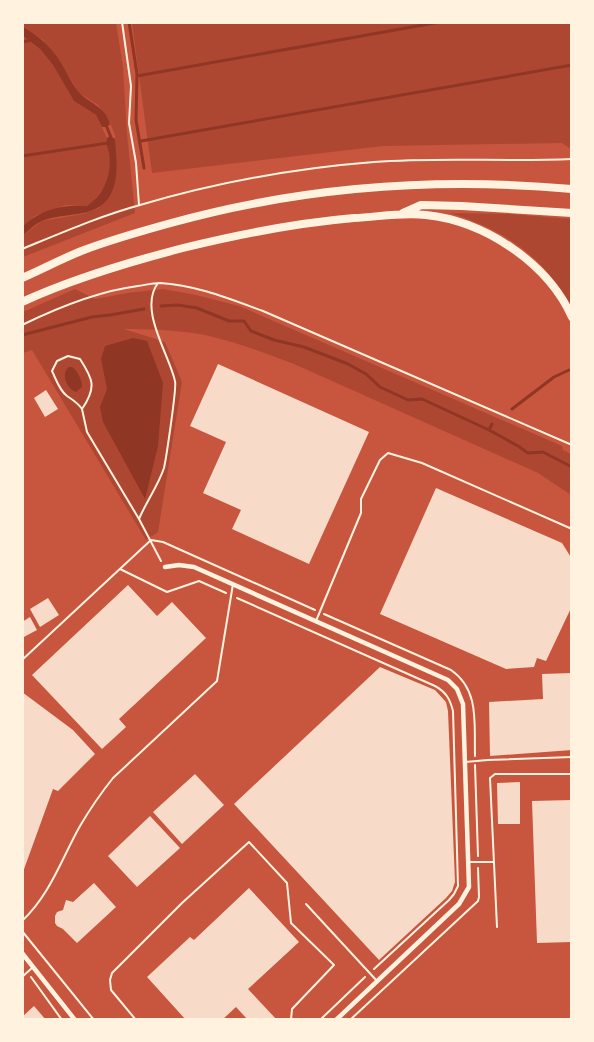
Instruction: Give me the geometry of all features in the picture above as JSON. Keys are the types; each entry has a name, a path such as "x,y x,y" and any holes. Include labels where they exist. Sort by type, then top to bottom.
{"highway":[{"path":"22,278 84,250 133,233 206,213 274,199 398,186 524,186 572,189"},
{"path":"399,215 421,206 462,206 572,213"},
{"path":"22,302 87,276 144,258 208,242 277,228 327,221 399,215 425,215 452,220 500,240 539,270 566,305 572,317"}],"street":[{"path":"165,567 179,565 194,567 448,680 457,689 463,704 469,887 459,904 336,1020"},
{"path":"23,956 34,966 75,1020"}],"lane":[{"path":"316,621 361,513 361,500 380,460 388,453 422,463 572,529"},
{"path":"22,921 36,906 46,891 80,826 113,778 217,681 232,584"},
{"path":"465,762 572,757"},
{"path":"497,927 489,783 492,775 572,774"},
{"path":"136,1020 111,990 110,980 112,973 182,903 249,842 287,882 291,923 334,965 292,1009 291,1020"},
{"path":"468,862 493,862"},
{"path":"306,904 378,981"},
{"path":"22,977 34,966"}],"path":[{"path":"122,22 131,86 129,124 136,163 139,205"},
{"path":"22,249 139,205 280,174 374,162 445,158 572,159"},
{"path":"139,520 164,467 176,382 157,334 151,302 153,290 159,283"},
{"path":"22,325 98,294 118,288 159,283 191,288 263,311 572,445"},
{"path":"82,409 92,389 91,376 80,358 68,356 57,361 52,371 57,383 65,394 78,403 82,409 87,432 165,567"},
{"path":"22,660 151,540 156,539 451,670 458,675 470,692 473,702 478,901 350,1020"},
{"path":"120,569 167,592 199,581 435,686 442,690 451,703 453,712 458,886 449,900 320,1020"},
{"path":"22,931 94,1020"},
{"path":"27,972 62,1020"}],"shaded area":[{"path":"23,22 116,23 123,67 127,134 135,213 23,257 23,235 42,221 83,214 99,208 116,165 115,135 108,118 98,105 79,93 56,55 43,40 23,26"},
{"path":"132,23 571,23 571,149 562,143 383,146 152,173"},
{"path":"22,26 40,38 52,50 78,91 105,113 110,124 107,127 102,127 96,115 74,101 53,65 40,49 23,36"},
{"path":"22,36 40,49 53,65 74,101 96,115 107,138 106,143 110,163 106,185 92,203 87,206 66,205 35,216 23,226"},
{"path":"110,136 115,139 116,172 115,182 110,195 104,203 86,212 42,221 34,225 23,235 23,226 45,212 61,207 87,206 98,196 108,176 110,161 106,142"},
{"path":"450,213 510,214 571,219 571,307 548,273 521,247 488,228"},
{"path":"75,289 95,299 163,289 239,306 562,446 563,450 571,454 571,495 538,473 294,364 239,344 205,335 164,330 124,329 165,342 182,382 158,532 146,540 32,350 23,353 23,312"},
{"path":"133,338 147,341 163,383 158,446 145,499 103,422 100,407 107,389 101,359 105,346"},
{"path":"69,367 76,371 81,381 82,387 76,392 67,385 65,373"}],"building":[{"path":"218,364 369,432 309,564 232,529 241,510 203,493 226,442 190,426"},
{"path":"46,390 58,409 45,417 34,398"},
{"path":"436,488 562,543 572,559 572,606 546,661 537,658 534,667 506,669 380,614"},
{"path":"128,585 157,616 172,602 206,638 119,719 126,727 102,749 32,675"},
{"path":"48,598 59,615 40,627 30,609"},
{"path":"30,617 37,630 22,638 22,622"},
{"path":"380,667 435,690 446,702 448,711 455,882 452,891 446,898 379,960 234,804"},
{"path":"572,673 572,750 490,756 489,702 543,699 542,674"},
{"path":"22,692 73,730 95,754 58,791 53,789 23,872"},
{"path":"195,774 224,805 182,844 153,812"},
{"path":"520,782 520,824 498,824 497,783"},
{"path":"572,800 572,942 537,943 532,801"},
{"path":"150,816 180,848 137,887 108,856"},
{"path":"94,883 116,907 77,943 63,929 57,926 55,916 57,912 63,910 66,900 73,902"},
{"path":"249,888 299,942 248,989 277,1020 248,1020 236,1007 222,1020 186,1020 147,977 190,937 194,940"},
{"path":"34,1006 46,1020 22,1020 22,1017"}],"waterway":[{"path":"129,22 137,74 136,120 144,168"},
{"path":"137,76 440,22"},
{"path":"22,42 32,40"},
{"path":"141,141 572,65"},
{"path":"106,125 112,140"},
{"path":"22,156 108,143"},
{"path":"161,306 178,305 197,308 229,321 244,321 251,331 274,340 304,347 348,364 366,374 380,387 408,400 422,399 489,430 528,453 543,452 572,467"},
{"path":"22,335 92,317 144,309"},
{"path":"512,409 554,377 569,370"},
{"path":"489,430 492,424"}]}
